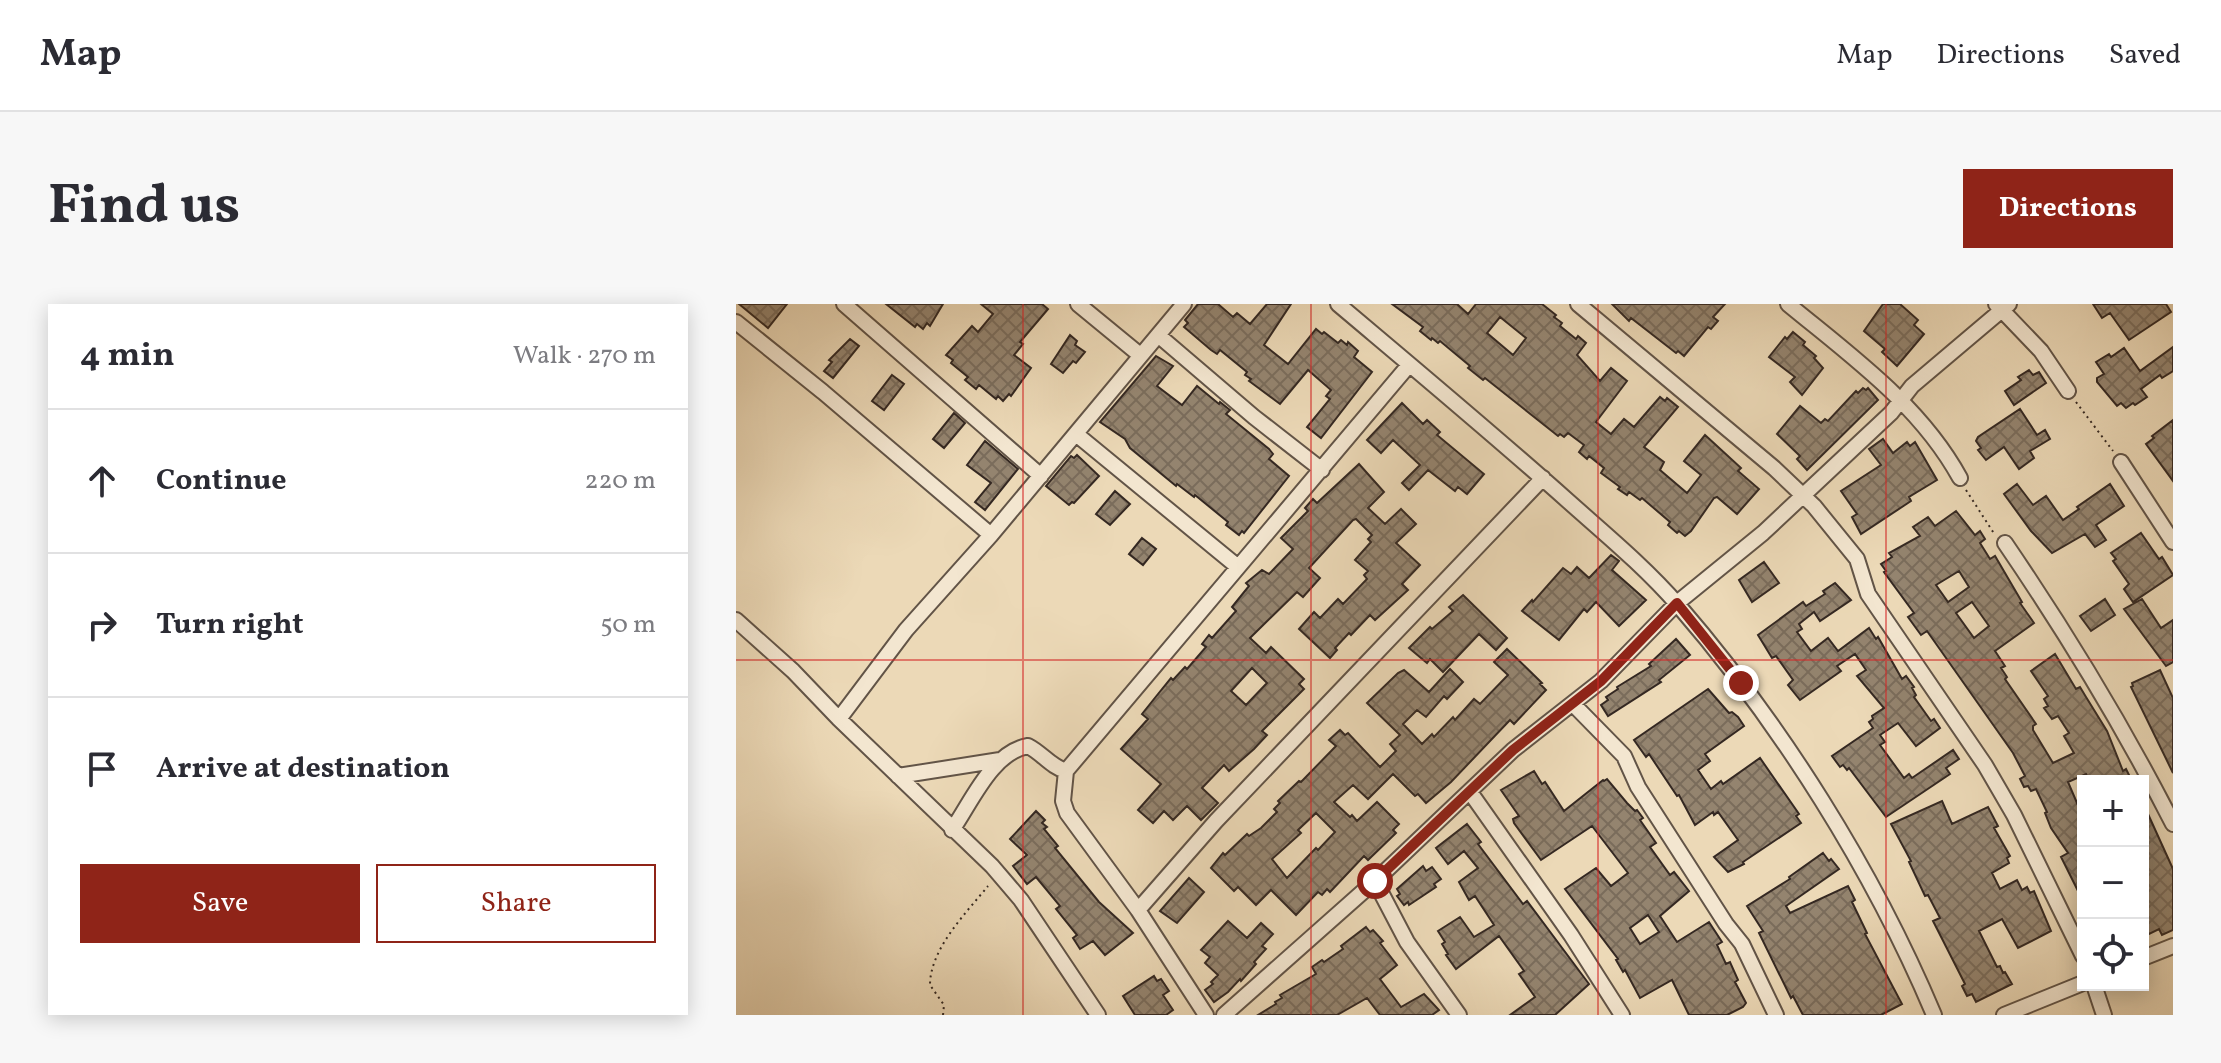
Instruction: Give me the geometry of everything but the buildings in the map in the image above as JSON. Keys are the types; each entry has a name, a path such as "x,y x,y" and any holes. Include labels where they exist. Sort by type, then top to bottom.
{"street":[{"path":"844,304 1041,476"},
{"path":"1078,304 1140,355"},
{"path":"839,719 906,630 991,535 1184,304"},
{"path":"1578,304 1802,494 1857,559 1868,594 1985,765 2014,815 2077,944"},
{"path":"1788,304 1901,400 1946,453 1960,478"},
{"path":"1224,1015 1375,881 1513,750 1601,681 1677,603 1763,533 1891,413 1912,386 2002,306 2041,351 2068,391"},
{"path":"1346,307 1628,554 1677,603 1776,730 1863,870 1934,1015"},
{"path":"736,322 991,535"},
{"path":"1158,335 1322,470"},
{"path":"1206,1015 1138,910 1067,813 1063,801 1066,771 1409,365"},
{"path":"1076,434 1238,567"},
{"path":"2121,462 2173,542"},
{"path":"1138,910 1216,821 1434,596 1543,478"},
{"path":"2005,543 2096,682 2173,824"},
{"path":"736,620 793,671 995,870 1021,900 1098,1015"},
{"path":"1573,704 1624,756 1638,787 1742,944 1776,1015"},
{"path":"952,830 1000,760 1010,752 1028,746 1057,768 1066,771"},
{"path":"898,776 1000,760"},
{"path":"1470,792 1571,935 1622,1015"},
{"path":"1375,881 1407,942 1459,1015"},
{"path":"2149,956 2173,946"},
{"path":"2004,1015 2077,985"},
{"path":"2096,991 2104,1015"}],"path":[{"path":"2068,391 2121,462"},
{"path":"1960,478 1990,531 2005,543"},
{"path":"943,1015 944,1005 930,985 933,963 957,921 989,885 995,870"}],"route":[{"path":"1375,881 1513,750 1601,681 1677,603 1741,683"}]}
